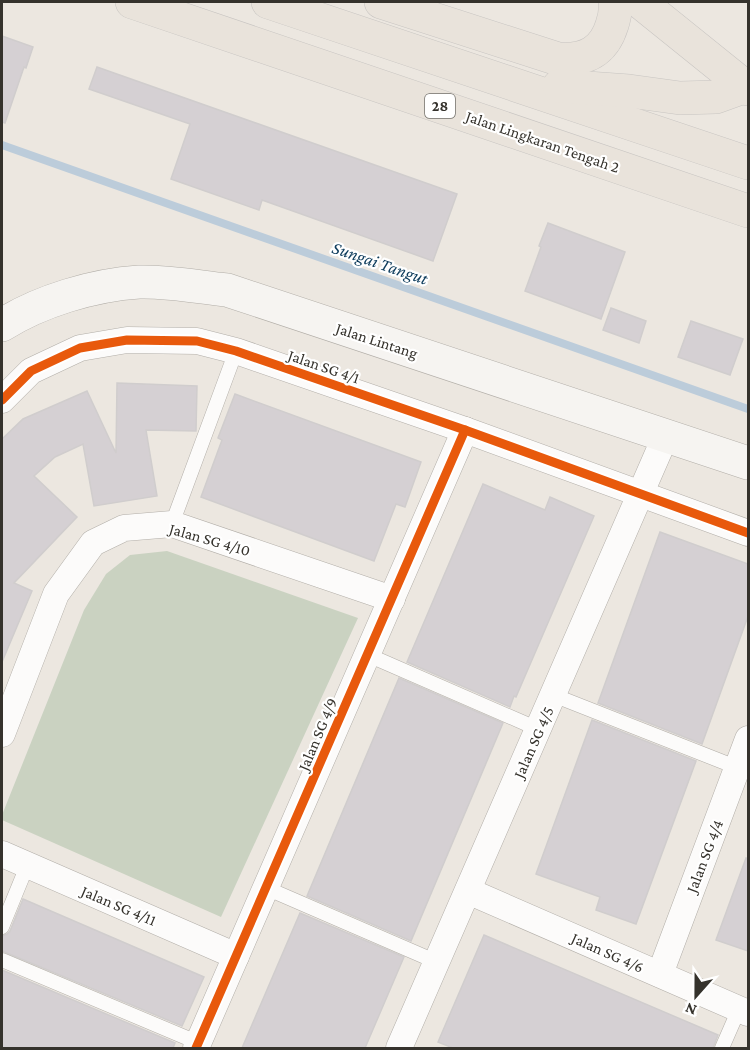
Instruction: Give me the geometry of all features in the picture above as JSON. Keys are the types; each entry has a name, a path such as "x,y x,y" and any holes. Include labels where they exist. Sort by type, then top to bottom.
{"highway":[{"name":"Jalan Lingkaran Tengah 2","path":"132,2 748,211"},
{"path":"267,2 748,163"},
{"path":"381,2 558,59 568,60 584,57 598,50 609,35 616,11 615,2"},
{"path":"640,2 748,88"},
{"path":"513,83 629,91 680,98 716,97 741,88 748,88"}],"street":[{"name":"Jalan Lintang","path":"2,324 15,316 62,298 122,284 160,283 227,290 748,463"},
{"name":"Jalan SG 4/1","path":"2,400 32,370 80,348 127,340 197,341 236,351 465,430 748,533"},
{"name":"Jalan SG 4/9","path":"197,1046 465,430"},
{"name":"Jalan SG 4/5","path":"399,1048 666,435"},
{"name":"Jalan SG 4/10","path":"2,734 56,594 93,543 124,528 172,524 392,599"},
{"name":"Jalan SG 4/4","path":"660,974 743,770 748,739"},
{"name":"Jalan SG 4/11","path":"2,854 237,956"},
{"name":"Jalan SG 4/6","path":"468,891 744,1011"}],"lane":[{"path":"172,524 236,351"},
{"path":"368,655 538,729"},
{"path":"553,695 743,770"},
{"path":"2,927 27,866"},
{"path":"266,888 437,962"},
{"path":"2,960 197,1046"},
{"path":"722,1048 744,1011"}],"green space":[{"path":"167,551 358,618 221,917 2,820 2,815 84,610 106,574 130,555"}],"building":[{"path":"2,36 33,47 5,123 2,122"},
{"path":"97,67 457,194 433,261 262,200 259,210 171,179 190,124 89,89"},
{"path":"548,223 625,252 601,319 525,291"},
{"path":"611,308 646,321 639,343 603,330"},
{"path":"691,321 743,339 730,375 678,357"},
{"path":"117,383 197,386 196,431 146,430 157,496 94,506 83,444 55,457 34,476 77,517 14,583 32,591 2,662 2,439 23,419 87,391 116,453"},
{"path":"235,394 421,462 405,507 396,504 374,561 201,497 222,440 218,438"},
{"path":"483,484 545,510 550,497 594,516 510,707 407,662"},
{"path":"660,532 748,564 748,616 702,744 598,703"},
{"path":"399,678 503,723 411,941 307,896"},
{"path":"592,720 696,761 636,924 596,910 600,897 536,874"},
{"path":"746,858 748,859 748,951 716,940"},
{"path":"23,899 204,977 182,1026 2,951 2,936 10,931"},
{"path":"300,913 404,957 365,1048 242,1048"},
{"path":"484,935 718,1035 713,1048 453,1048 438,1042"},
{"path":"2,970 175,1043 173,1048 2,1048"}],"waterway":[{"name":"Sungai Tangut","path":"2,145 748,409"}],"cycle path":[{"path":"2,400 31,371 80,348 127,340 197,341 236,351 465,430 748,533"},
{"path":"196,1048 465,430"}]}
